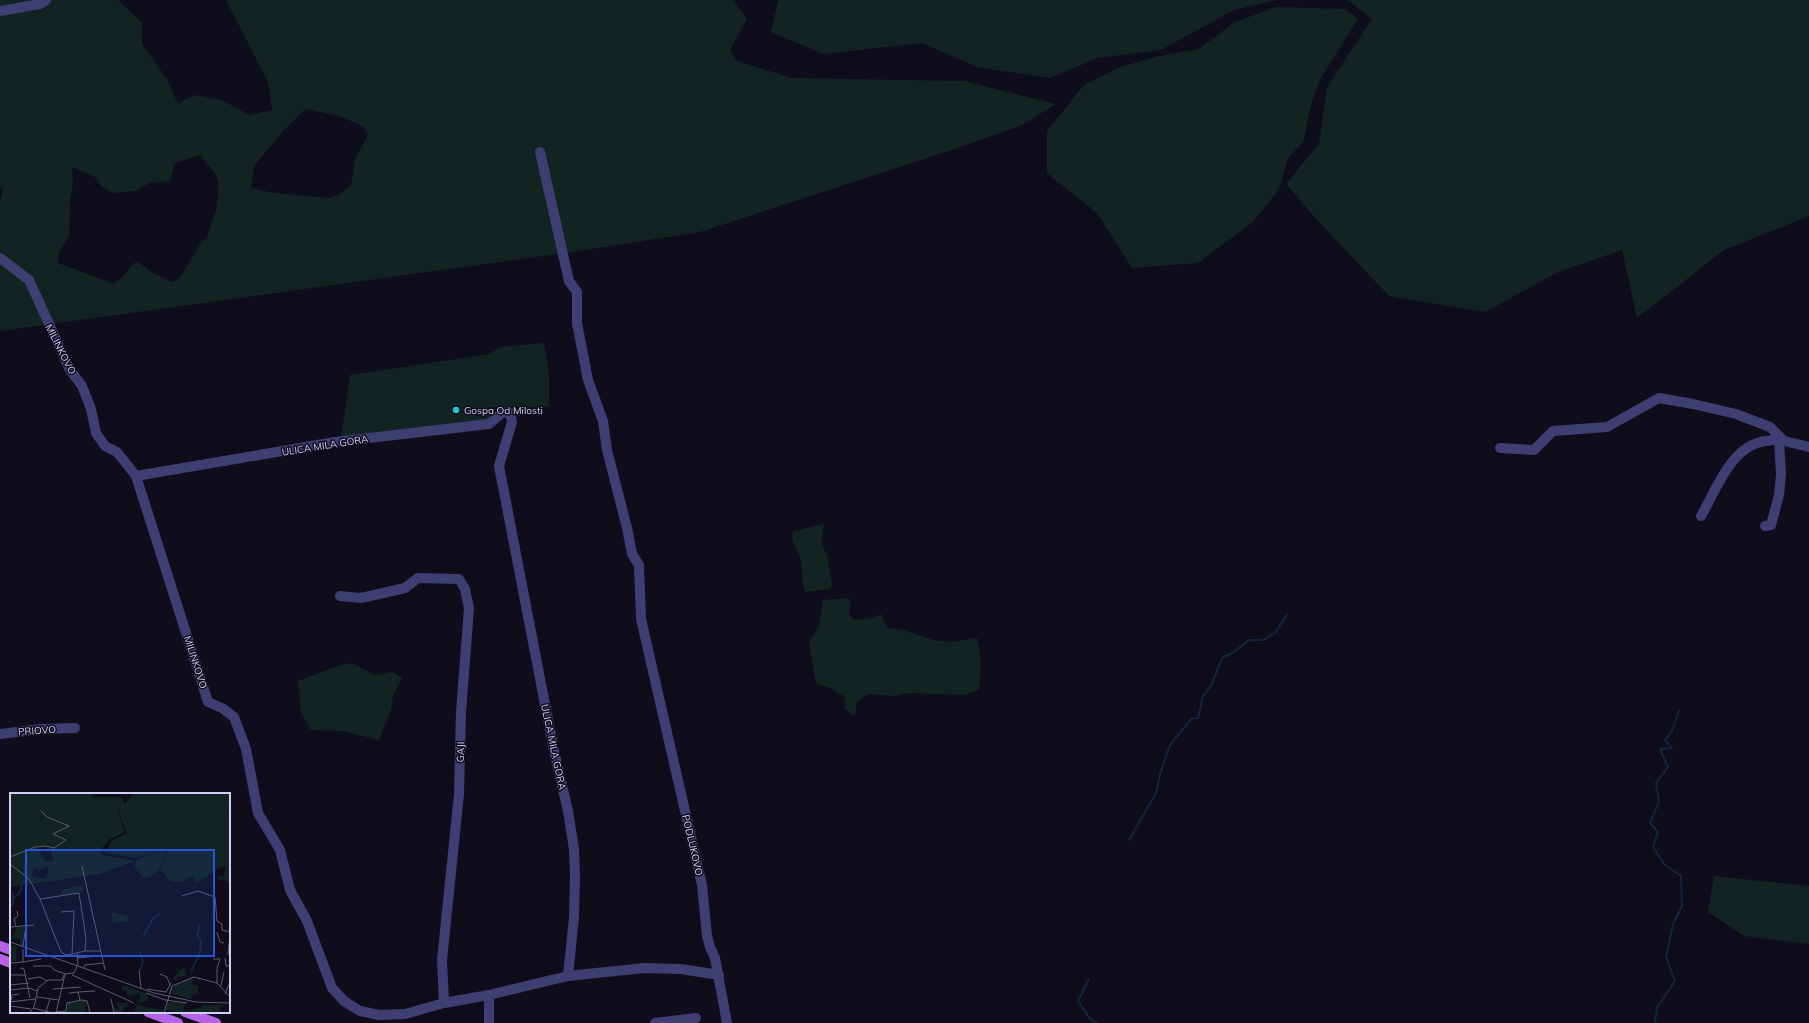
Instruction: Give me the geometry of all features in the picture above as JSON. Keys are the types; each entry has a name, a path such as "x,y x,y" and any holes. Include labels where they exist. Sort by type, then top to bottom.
{"main road":[{"path":"0,946 10,950"},
{"path":"0,959 10,963"},
{"path":"151,1013 178,1023"},
{"path":"188,1013 216,1023"}],"street":[{"path":"0,10 40,4 46,0"},
{"name":"PODLUKOVO","path":"540,152 569,281 577,292 577,323 588,380 603,421 607,450 627,528 632,554 639,565 641,619 702,885 707,936 715,958 727,1023"},
{"name":"MILINKOVO","path":"0,258 29,280 70,370 82,386 91,409 96,434 105,446 117,452 136,476 208,702 222,708 234,717 246,749 258,813 280,850 290,890 307,921 332,988 344,1001 360,1011 379,1015 405,1014 444,1003"},
{"path":"1500,448 1534,450 1554,431 1607,427 1659,398 1736,414 1770,426 1782,440 1781,474 1778,495 1771,525 1765,526"},
{"name":"ULICA MILA GORA","path":"136,476 335,442 489,424 503,412 510,414 512,422 499,466 554,751 568,811 574,849 576,875 574,917 568,976"},
{"path":"1701,516 1728,467 1740,452 1756,442 1782,440 1809,447"},
{"name":"GAJI","path":"340,596 361,598 405,588 418,578 458,580 465,589 468,608 461,712 459,794 442,960 444,1003"},
{"name":"PRIOVO","path":"0,734 41,729 75,728"},
{"path":"444,1003 489,995 568,976 644,968 681,969 718,975"},
{"path":"489,995 489,1023"},
{"path":"655,1023 696,1018"}],"green space":[{"path":"0,0 118,0 142,23 142,44 167,79 178,104 194,95 222,100 249,115 272,110 268,82 226,0 734,0 747,19 730,50 737,61 792,78 964,81 1056,104 1022,125 955,149 700,232 572,252 0,331 0,201 3,188 0,187","holes":["305,109 336,115 363,126 368,135 355,159 351,185 339,195 329,198 274,193 251,188 254,166 284,130","200,155 216,175 219,184 216,210 207,237 201,243 179,279 171,282 150,271 137,261 114,284 58,263 59,251 69,236 70,200 73,184 72,167 95,177 101,186 112,193 136,191 149,183 170,181 175,163"]},
{"path":"778,0 1276,0 1234,10 1161,50 1098,58 1050,78 977,67 922,43 823,54 771,32"},
{"path":"1347,0 1809,0 1809,216 1724,250 1637,318 1622,250 1558,272 1485,312 1389,296 1319,222 1286,184 1319,144 1327,87 1372,19"},
{"path":"1275,7 1346,9 1358,19 1321,78 1312,101 1303,142 1288,158 1279,189 1253,222 1198,263 1132,268 1097,213 1047,173 1047,131 1084,85 1120,67 1159,56 1199,49 1233,23"},
{"path":"544,343 549,373 549,407 491,407 489,420 341,437 350,375 490,354 500,347"},
{"path":"824,524 821,543 827,555 832,585 829,589 806,592 803,584 799,554 792,538 793,531"},
{"path":"848,598 851,601 849,615 854,620 873,618 881,614 887,628 903,630 933,640 951,642 977,638 981,664 979,690 965,695 909,693 895,696 868,694 857,702 855,716 845,709 845,697 828,687 816,684 809,642 819,626 823,600"},
{"path":"352,663 375,675 392,672 402,678 393,696 391,710 379,740 342,731 311,730 301,713 298,681 337,666"},
{"path":"1714,876 1809,886 1809,944 1744,936 1708,912"}],"waterway":[{"path":"1129,840 1156,793 1160,774 1170,745 1192,718 1198,718 1203,696 1211,686 1222,658 1234,652 1249,640 1263,640 1275,633 1287,614"},
{"path":"1655,1023 1657,1007 1675,981 1666,957 1673,924 1682,906 1681,876 1664,864 1653,847 1658,832 1650,823 1659,801 1656,783 1668,767 1660,749 1672,748 1665,740 1672,731 1679,710"},
{"path":"1089,979 1078,1001 1090,1019 1097,1023"}],"place":[{"name":"Gospa Od Milosti","path":"456,410"}]}
